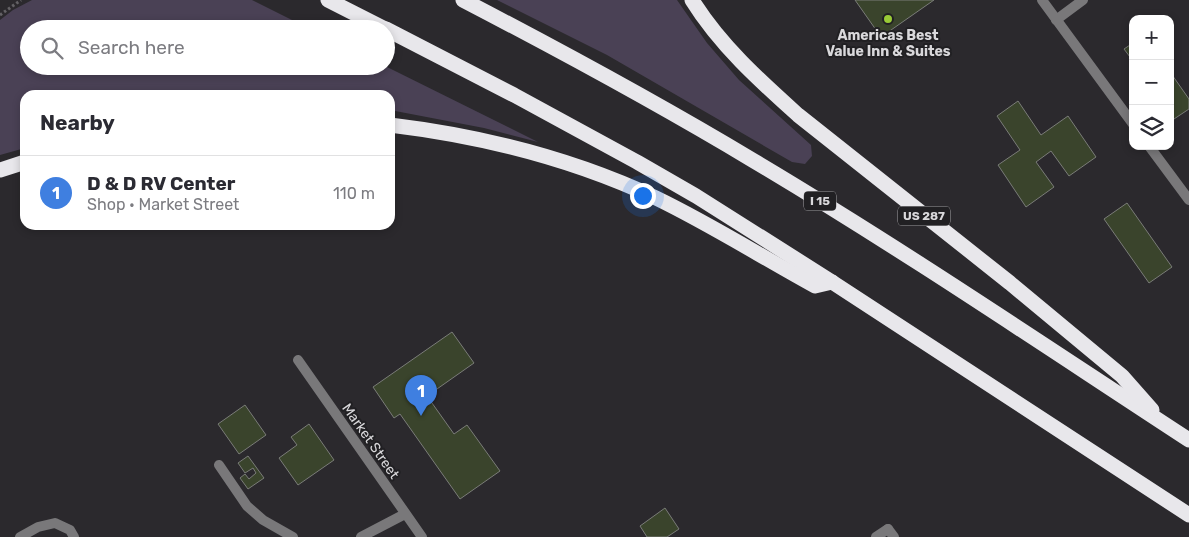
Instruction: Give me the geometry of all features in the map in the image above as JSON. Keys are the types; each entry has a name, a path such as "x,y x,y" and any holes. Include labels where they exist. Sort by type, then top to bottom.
{"highway":[{"path":"328,0 368,20"},
{"name":"I 15","path":"463,0 572,58 762,166 882,241 1189,440"},
{"name":"US 287","path":"692,0 724,43 767,87 798,115 1010,283 1122,376 1165,424"},
{"path":"395,34 514,95 696,196 832,282 1189,515"},
{"path":"395,126 444,133 506,146 594,172 682,211 815,286 832,282"},
{"path":"0,170 20,164"}],"street":[{"path":"1042,0 1129,119"},
{"path":"1056,20 1083,0"},
{"path":"1152,150 1189,200"},
{"name":"Market Street","path":"298,360 422,537"},
{"path":"219,465 247,506 263,520 293,537"},
{"path":"361,537 405,514"},
{"path":"20,537 38,526 55,524 70,530 74,537"},
{"path":"876,537 891,533"}],"path":[{"path":"0,15 20,0"}],"shaded area":[{"path":"32,0 252,0 292,20 20,20 20,75 395,75 395,71 538,142 484,128 395,111 395,90 20,90 20,149 0,155 0,20 13,10"},
{"path":"497,0 677,0 707,43 739,80 811,145 812,156 805,164 792,162 607,55"}],"building":[{"name":"Americas Best Value Inn & Suites","path":"855,0 934,0 881,37"},
{"path":"1129,46 1129,56 1124,49"},
{"path":"1174,78 1189,99 1189,109 1174,119"},
{"path":"1018,101 1041,135 1068,116 1096,157 1069,176 1051,151 1036,162 1054,187 1026,207 998,165 1020,150 997,116"},
{"path":"1127,203 1172,267 1149,283 1104,219"},
{"path":"452,332 474,363 427,396 454,434 467,425 500,471 460,499 400,414 394,418 373,387"},
{"path":"245,405 266,435 239,454 218,424"},
{"path":"309,424 334,460 298,485 279,458 297,445 291,437"},
{"path":"248,456 264,478 248,489 240,478 245,474 249,479 256,473 253,468 245,473 238,463"},
{"path":"665,508 679,529 667,537 647,537 640,526"}],"place":[{"name":"Americas Best Value Inn & Suites","path":"888,19"},
{"name":"D & D RV Center","path":"421,416"}]}
